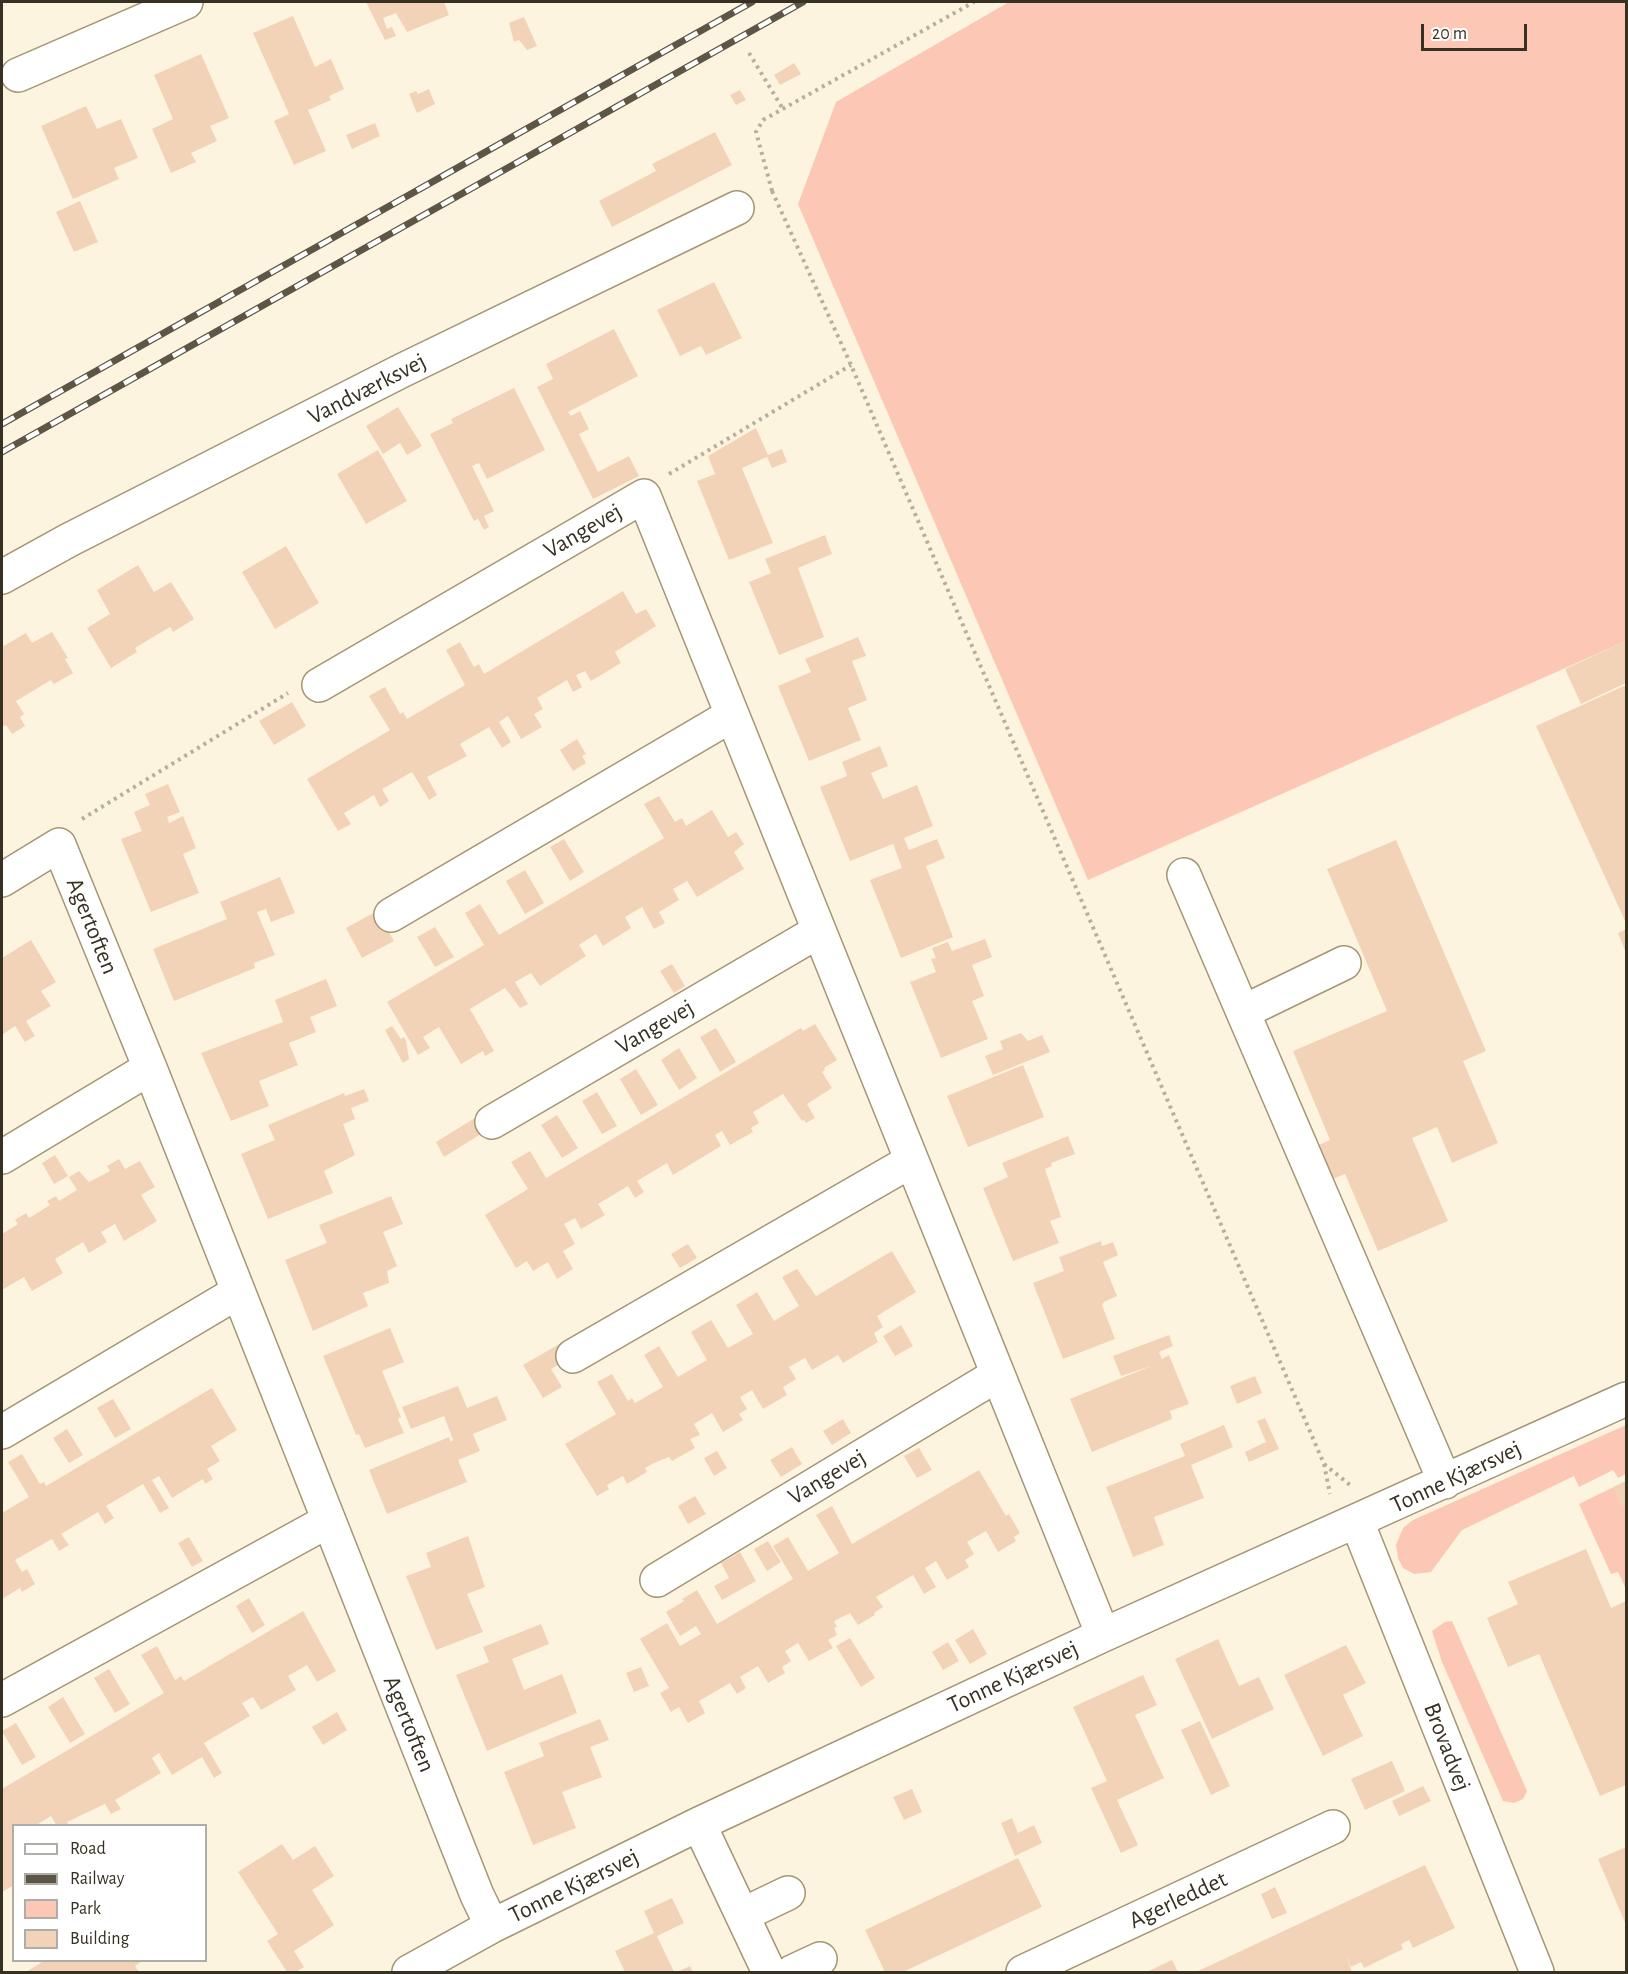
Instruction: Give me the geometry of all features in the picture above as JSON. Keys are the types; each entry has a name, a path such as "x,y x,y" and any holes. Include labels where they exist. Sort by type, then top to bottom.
{"street":[{"path":"18,75 178,3"},
{"name":"Vandværksvej","path":"2,577 401,371 737,208"},
{"name":"Vangevej","path":"320,685 644,496 1102,1635"},
{"path":"391,915 732,715"},
{"name":"Agertoften","path":"2,880 59,845 150,1068 477,1895 492,1926"},
{"path":"1184,875 1445,1482"},
{"name":"Vangevej","path":"492,1122 819,931"},
{"path":"1243,1012 1344,963"},
{"path":"2,1157 150,1068"},
{"path":"573,1356 911,1161"},
{"path":"2,1432 238,1292"},
{"name":"Vangevej","path":"657,1580 997,1375"},
{"name":"Tonne Kjærsvej","path":"409,1972 492,1926 699,1824 1102,1635 1626,1399"},
{"path":"2,1700 328,1521"},
{"name":"Brovadvej","path":"1347,1526 1538,1972"},
{"path":"699,1824 770,1972"},
{"name":"Agerleddet","path":"1023,1972 1333,1827"},
{"path":"742,1916 788,1893"}],"path":[{"path":"974,2 763,120 756,132 772,191 851,365 1324,1464 1347,1526"},
{"path":"748,52 783,109"},
{"path":"737,208 772,191"},
{"path":"644,496 662,478 851,365"},
{"path":"59,845 71,825 298,687 320,685"}],"green space":[{"path":"1009,2 1626,2 1626,641 1088,880 798,204 836,102"},
{"path":"1626,1425 1626,1474 1618,1478 1613,1470 1579,1487 1574,1476 1462,1530 1431,1572 1414,1574 1403,1568 1398,1558 1396,1545 1403,1528 1413,1520"},
{"path":"1626,1481 1626,1589 1618,1572 1611,1574 1579,1504"},
{"path":"1452,1621 1527,1791 1523,1799 1514,1803 1503,1801 1442,1662 1432,1631 1445,1622"}],"building":[{"path":"366,2 444,2 449,15 407,32 396,13 383,18 387,29 392,27 396,36 385,40"},
{"path":"293,16 315,67 331,59 344,89 329,96 331,100 308,110 326,151 294,165 274,121 289,114 253,33"},
{"path":"524,17 537,46 527,50 519,40 514,42 509,23"},
{"path":"201,54 229,118 210,126 217,141 191,153 196,162 171,173 152,129 173,119 154,75"},
{"path":"794,63 801,74 780,85 774,75"},
{"path":"429,89 435,104 417,113 409,94 416,91 418,94"},
{"path":"740,90 746,100 736,105 730,95"},
{"path":"86,106 97,129 121,119 138,158 114,168 119,179 73,199 41,126"},
{"path":"375,123 380,136 352,149 346,135"},
{"path":"715,132 732,165 612,227 599,201 656,171 652,164"},
{"path":"80,201 98,242 74,252 56,212"},
{"path":"714,282 742,338 706,355 701,346 680,356 657,310"},
{"path":"614,329 638,376 568,412 571,416 580,411 589,429 579,434 598,472 629,456 639,476 593,499 537,387 553,379 546,364"},
{"path":"514,388 545,450 487,479 479,463 472,466 494,511 484,516 489,527 484,530 478,519 474,521 430,434 453,423 451,419"},
{"path":"398,407 422,446 407,455 400,443 383,454 366,426"},
{"path":"756,428 768,455 782,449 787,462 772,468 767,457 742,468 773,543 729,560 697,481 715,474 708,456"},
{"path":"378,450 407,501 366,524 337,474"},
{"path":"825,535 832,554 798,568 824,637 779,655 749,582 771,573 765,559"},
{"path":"286,546 319,603 275,629 242,572"},
{"path":"138,565 154,592 171,582 194,619 173,632 170,627 135,648 137,652 111,668 87,628 110,614 97,590"},
{"path":"623,591 636,614 646,609 656,626 615,652 621,663 591,681 585,671 576,675 582,687 573,692 567,680 537,698 543,709 534,714 542,727 521,739 508,716 499,722 511,742 502,748 489,727 460,744 467,756 427,777 437,795 429,800 412,772 382,789 389,801 380,807 374,795 344,813 351,824 338,831 307,779 390,730 369,696 385,687 400,714 403,712 407,719 465,685 446,650 460,642 474,667 479,664 484,674"},
{"path":"52,632 68,658 65,659 73,673 54,684 51,680 16,701 24,714 20,717 25,726 12,734 6,725 2,727 2,647 26,633 32,643"},
{"path":"858,637 866,656 852,661 867,700 848,708 861,740 809,761 778,686 811,672 805,659"},
{"path":"1626,641 1626,683 1581,704 1565,669"},
{"path":"1626,685 1626,923 1536,726"},
{"path":"292,702 306,726 274,745 259,721"},
{"path":"577,739 586,754 582,756 586,763 573,771 560,750"},
{"path":"880,746 888,766 871,773 883,799 917,785 933,826 904,838 909,850 937,839 945,858 926,866 953,937 901,958 870,880 902,868 893,844 850,861 820,787 847,776 842,762"},
{"path":"168,784 180,812 167,817 169,823 183,816 196,848 183,854 199,893 151,912 121,839 142,831 134,812 150,805 145,794"},
{"path":"659,796 675,822 682,818 686,826 712,810 728,837 736,832 744,844 734,852 744,869 697,897 687,881 673,889 679,900 659,912 665,923 654,929 642,907 625,917 631,928 603,946 596,934 579,945 586,956 540,986 531,973 515,982 528,1004 520,1008 505,988 470,1009 494,1051 485,1056 483,1051 461,1064 439,1027 423,1037 430,1048 418,1055 387,1002 484,945 465,913 480,904 499,935 664,838 644,804"},
{"path":"564,839 584,872 570,881 550,847"},
{"path":"1396,840 1486,1051 1463,1061 1498,1143 1452,1163 1437,1127 1412,1138 1448,1221 1378,1251 1345,1174 1333,1179 1319,1145 1330,1140 1293,1051 1387,1011 1327,869"},
{"path":"525,870 544,903 525,914 506,881"},
{"path":"280,877 295,913 271,922 266,909 257,912 275,955 254,963 255,968 174,1001 153,949 227,919 220,902"},
{"path":"377,911 394,941 362,958 346,928"},
{"path":"435,927 454,957 435,967 417,937"},
{"path":"1626,929 1626,953 1618,933"},
{"path":"985,939 992,957 972,965 984,996 972,1001 988,1039 941,1058 910,982 936,972 931,959 936,958 932,948 948,942 952,951"},
{"path":"31,940 56,982 41,991 51,1006 26,1021 35,1036 25,1042 15,1026 2,1035 2,958"},
{"path":"672,964 685,986 674,993 660,971"},
{"path":"326,979 337,1006 310,1017 316,1032 289,1043 298,1065 259,1081 269,1106 231,1121 201,1053 283,1022 275,1000"},
{"path":"815,1024 837,1060 824,1068 822,1072 832,1088 807,1104 815,1118 806,1123 802,1121 783,1094 753,1112 759,1123 751,1128 753,1132 730,1145 722,1131 715,1135 721,1146 673,1175 667,1163 637,1181 644,1192 635,1198 628,1186 598,1204 605,1215 581,1229 575,1218 564,1224 575,1244 563,1251 573,1269 557,1279 548,1262 533,1271 527,1261 516,1268 485,1215 528,1189 511,1162 530,1151 546,1178 801,1028 803,1031"},
{"path":"392,1026 401,1039 404,1037 406,1041 409,1059 403,1063 385,1030"},
{"path":"716,1028 736,1062 720,1072 700,1037"},
{"path":"1021,1033 1028,1041 1042,1035 1050,1052 993,1075 985,1056 1003,1049 1000,1041"},
{"path":"679,1048 697,1078 679,1090 661,1060"},
{"path":"1023,1065 1044,1117 968,1147 947,1096"},
{"path":"636,1069 658,1105 641,1115 620,1079"},
{"path":"364,1089 369,1101 351,1108 355,1119 343,1124 355,1155 324,1171 333,1193 268,1219 241,1154 275,1140 268,1125 344,1093 345,1096"},
{"path":"597,1092 617,1126 602,1134 582,1101"},
{"path":"557,1115 578,1148 562,1158 541,1125"},
{"path":"475,1118 484,1132 444,1157 436,1142"},
{"path":"1068,1136 1075,1154 1051,1163 1052,1166 1045,1169 1061,1217 1050,1221 1059,1243 1013,1261 983,1188 1008,1177 1002,1163"},
{"path":"55,1155 68,1176 54,1184 42,1163"},
{"path":"119,1159 125,1169 140,1161 155,1187 141,1195 157,1221 124,1241 115,1224 101,1232 107,1242 89,1253 83,1242 55,1259 63,1273 32,1291 24,1277 2,1290 2,1234 18,1224 15,1220 26,1213 29,1218 50,1205 47,1201 56,1196 59,1201 77,1190 69,1177 79,1171 89,1182 110,1171 107,1166"},
{"path":"391,1196 403,1224 383,1232 397,1266 387,1271 389,1283 363,1293 368,1306 313,1331 285,1260 327,1243 319,1225"},
{"path":"1101,1241 1102,1246 1113,1242 1118,1255 1103,1262 1117,1296 1102,1305 1115,1339 1063,1359 1033,1283 1064,1271 1059,1257"},
{"path":"688,1244 697,1258 680,1268 671,1254"},
{"path":"892,1251 916,1292 877,1316 883,1327 874,1333 878,1342 843,1363 838,1355 812,1370 805,1358 789,1367 796,1379 783,1387 787,1395 763,1409 752,1390 740,1397 747,1409 739,1414 743,1420 723,1432 712,1413 694,1424 700,1435 690,1439 695,1448 672,1461 669,1457 654,1463 645,1468 647,1472 627,1484 623,1476 607,1485 609,1489 597,1496 565,1444 616,1414 597,1382 612,1374 628,1401 632,1398 635,1403 663,1387 644,1355 659,1346 678,1377 707,1360 691,1332 711,1320 728,1348 753,1334 736,1305 757,1292 774,1321 799,1306 782,1277 797,1269 816,1296"},
{"path":"901,1325 913,1346 895,1356 883,1336"},
{"path":"390,1328 404,1362 382,1371 401,1417 398,1419 404,1433 365,1448 359,1434 356,1435 323,1356"},
{"path":"1169,1335 1173,1346 1159,1352 1162,1359 1169,1355 1189,1404 1170,1411 1172,1419 1092,1452 1070,1399 1151,1366 1121,1376 1113,1356"},
{"path":"561,1343 570,1358 551,1369 562,1387 543,1398 523,1365"},
{"path":"1255,1376 1262,1393 1237,1404 1230,1386"},
{"path":"458,1386 467,1408 497,1396 507,1420 473,1434 480,1451 458,1460 467,1482 387,1514 369,1470 449,1437 451,1442 453,1440 444,1416 411,1429 402,1407"},
{"path":"212,1388 237,1430 211,1446 220,1461 207,1469 213,1479 205,1484 203,1479 172,1498 159,1476 152,1480 169,1508 160,1513 143,1484 106,1506 114,1518 105,1524 98,1512 61,1534 69,1545 59,1551 52,1539 15,1560 22,1572 27,1569 35,1584 22,1592 20,1588 2,1599 2,1513 29,1497 8,1462 22,1454 40,1484 44,1482 46,1486"},
{"path":"113,1399 131,1429 115,1438 97,1408"},
{"path":"1265,1418 1279,1449 1249,1462 1245,1452 1266,1442 1257,1421"},
{"path":"843,1419 851,1433 832,1445 823,1431"},
{"path":"1224,1425 1233,1447 1191,1465 1204,1498 1154,1517 1164,1545 1133,1557 1106,1487 1185,1456 1180,1444"},
{"path":"67,1429 83,1455 69,1463 53,1438"},
{"path":"792,1447 802,1464 781,1477 770,1460"},
{"path":"919,1448 932,1470 917,1478 904,1456"},
{"path":"717,1451 727,1468 714,1476 704,1458"},
{"path":"979,1470 1006,1516 1009,1514 1020,1533 1014,1537 1016,1541 998,1552 986,1531 967,1542 974,1554 965,1560 969,1567 947,1580 936,1561 925,1568 936,1587 924,1594 913,1575 876,1597 883,1607 874,1613 875,1615 858,1625 850,1613 834,1621 837,1635 828,1640 833,1648 809,1661 798,1643 785,1651 791,1661 782,1667 785,1673 768,1683 758,1666 740,1677 746,1688 737,1694 730,1683 699,1701 705,1713 688,1723 679,1707 671,1712 660,1693 669,1688 640,1639 667,1623 680,1646 701,1634 696,1626 680,1636 666,1612 684,1601 682,1599 697,1590 717,1624 793,1579 773,1546 788,1537 808,1571 839,1553 816,1515 832,1506 852,1544"},
{"path":"1626,1481 1626,1504 1621,1506 1613,1487"},
{"path":"695,1496 706,1514 688,1524 678,1506"},
{"path":"468,1536 485,1587 467,1594 483,1632 436,1650 406,1576 431,1567 426,1553"},
{"path":"189,1537 203,1561 192,1567 178,1543"},
{"path":"768,1541 781,1562 767,1571 754,1549"},
{"path":"1586,1549 1611,1608 1626,1601 1626,1785 1600,1796 1539,1654 1508,1667 1487,1618 1518,1604 1508,1582"},
{"path":"740,1552 756,1581 722,1600 714,1586 729,1578 721,1563"},
{"path":"249,1598 265,1625 252,1633 236,1606"},
{"path":"303,1611 336,1671 317,1682 307,1665 288,1676 296,1690 261,1710 253,1697 242,1703 250,1716 204,1743 222,1773 214,1778 202,1757 172,1775 159,1753 152,1758 161,1773 115,1800 121,1809 111,1814 105,1804 67,1822 68,1824 56,1824 51,1816 38,1824 12,1824 12,1886 2,1892 2,1789 164,1693 141,1655 157,1646 175,1680 181,1676 184,1681"},
{"path":"541,1624 549,1644 512,1659 524,1690 562,1674 577,1713 487,1751 456,1675 489,1662 483,1647"},
{"path":"973,1629 987,1654 970,1664 955,1640"},
{"path":"850,1638 875,1678 861,1687 836,1646"},
{"path":"1218,1639 1239,1686 1259,1677 1274,1709 1212,1739 1175,1659"},
{"path":"948,1642 959,1661 943,1670 932,1652"},
{"path":"1346,1645 1366,1683 1343,1695 1363,1736 1323,1756 1284,1675"},
{"path":"641,1667 649,1686 634,1692 626,1673"},
{"path":"109,1669 130,1704 115,1713 94,1678"},
{"path":"1143,1675 1157,1705 1135,1715 1164,1778 1117,1800 1138,1845 1121,1853 1091,1788 1107,1781 1073,1707"},
{"path":"63,1697 85,1734 70,1743 48,1707"},
{"path":"337,1712 347,1730 323,1745 312,1727"},
{"path":"600,1719 609,1740 590,1747 602,1777 562,1792 576,1828 533,1845 504,1772 544,1756 539,1743"},
{"path":"1200,1721 1230,1786 1211,1795 1181,1730"},
{"path":"16,1723 36,1757 22,1765 2,1731"},
{"path":"1392,1761 1405,1791 1365,1810 1351,1779"},
{"path":"1423,1786 1431,1801 1399,1816 1392,1801"},
{"path":"912,1789 922,1812 904,1820 893,1797"},
{"path":"1012,1818 1018,1833 1034,1825 1042,1843 1015,1856 1001,1823"},
{"path":"282,1844 293,1860 315,1846 334,1876 312,1890 334,1925 294,1951 304,1967 296,1972 287,1972 267,1941 278,1934 238,1872"},
{"path":"1626,1847 1626,1925 1598,1859"},
{"path":"1018,1858 1042,1907 903,1972 885,1972 865,1930"},
{"path":"1425,1865 1455,1928 1413,1948 1409,1940 1401,1944 1403,1949 1364,1968 1361,1962 1351,1967 1346,1955 1352,1972 1196,1972"},
{"path":"1275,1887 1287,1913 1272,1919 1261,1894"},
{"path":"672,1898 684,1923 657,1936 674,1972 625,1972 615,1951 654,1933 644,1911"},
{"path":"1172,1960 1178,1972 1147,1972 1157,1967"},
{"path":"42,1962 141,1962 135,1966 139,1972 26,1972"},
{"path":"690,1966 693,1972 677,1972"}],"railway":[{"path":"2,424 752,2"},
{"path":"2,452 803,2"}]}
